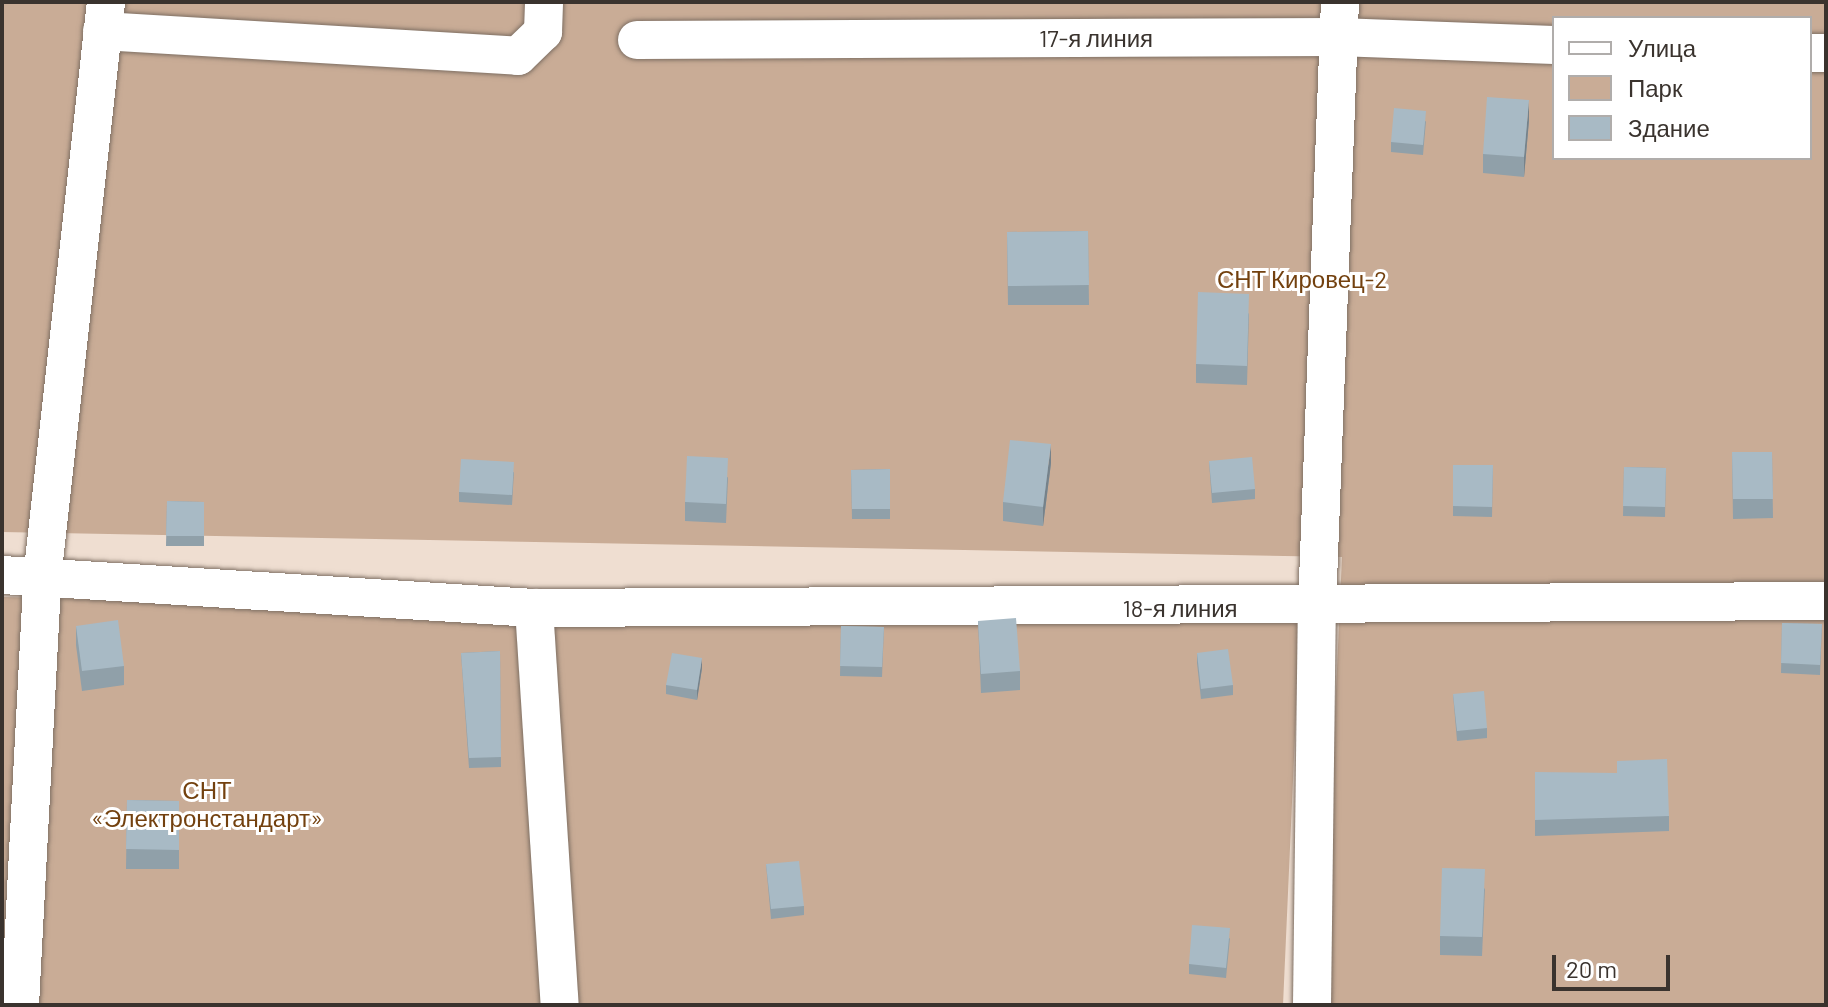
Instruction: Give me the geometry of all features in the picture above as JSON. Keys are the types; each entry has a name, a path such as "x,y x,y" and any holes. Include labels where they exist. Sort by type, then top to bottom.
{"street":[{"path":"20,1005 42,579 104,17 518,56 543,32 544,2"},
{"path":"1312,1005 1317,608 1339,20"},
{"name":"17-я линия","path":"637,40 1339,20 1552,45"},
{"name":"18-я линия","path":"2,575 534,608 1317,608 1826,601"},
{"path":"534,608 560,1005"}],"green space":[{"name":"СНТ Кировец-2","path":"2,2 1826,2 1826,1005 1322,1005 1342,557 2,532"},
{"name":"СНТ «Электронстандарт»","path":"2,597 502,608 1301,600 1283,1005 2,1005"}],"building":[{"path":"1487,97 1529,100 1524,157 1483,154"},
{"path":"1394,108 1426,111 1423,145 1391,142"},
{"path":"1088,231 1089,285 1008,286 1007,232"},
{"path":"1198,292 1249,294 1247,366 1196,364"},
{"path":"1010,440 1051,444 1043,507 1003,502"},
{"path":"1732,452 1772,452 1773,499 1733,499"},
{"path":"687,456 728,458 726,504 685,502"},
{"path":"1252,457 1255,489 1212,493 1209,461"},
{"path":"461,459 514,462 512,495 459,492"},
{"path":"1453,465 1493,465 1492,507 1453,506"},
{"path":"1624,467 1666,468 1665,507 1623,506"},
{"path":"890,469 890,509 852,509 851,470"},
{"path":"167,501 204,502 204,536 166,536"},
{"path":"1016,618 1020,671 981,674 978,621"},
{"path":"118,620 124,666 82,671 76,626"},
{"path":"1782,623 1822,624 1820,665 1781,663"},
{"path":"841,626 884,627 882,667 840,666"},
{"path":"1228,649 1233,685 1201,689 1197,653"},
{"path":"500,651 501,757 469,758 461,653"},
{"path":"672,653 702,658 697,690 666,685"},
{"path":"1484,691 1487,728 1457,731 1453,694"},
{"path":"1667,759 1669,816 1535,820 1535,772 1617,773 1617,761"},
{"path":"127,800 179,801 179,850 126,849"},
{"path":"799,861 804,906 771,909 766,864"},
{"path":"1442,868 1485,869 1482,937 1440,936"},
{"path":"1192,925 1230,928 1226,968 1189,964"}]}
